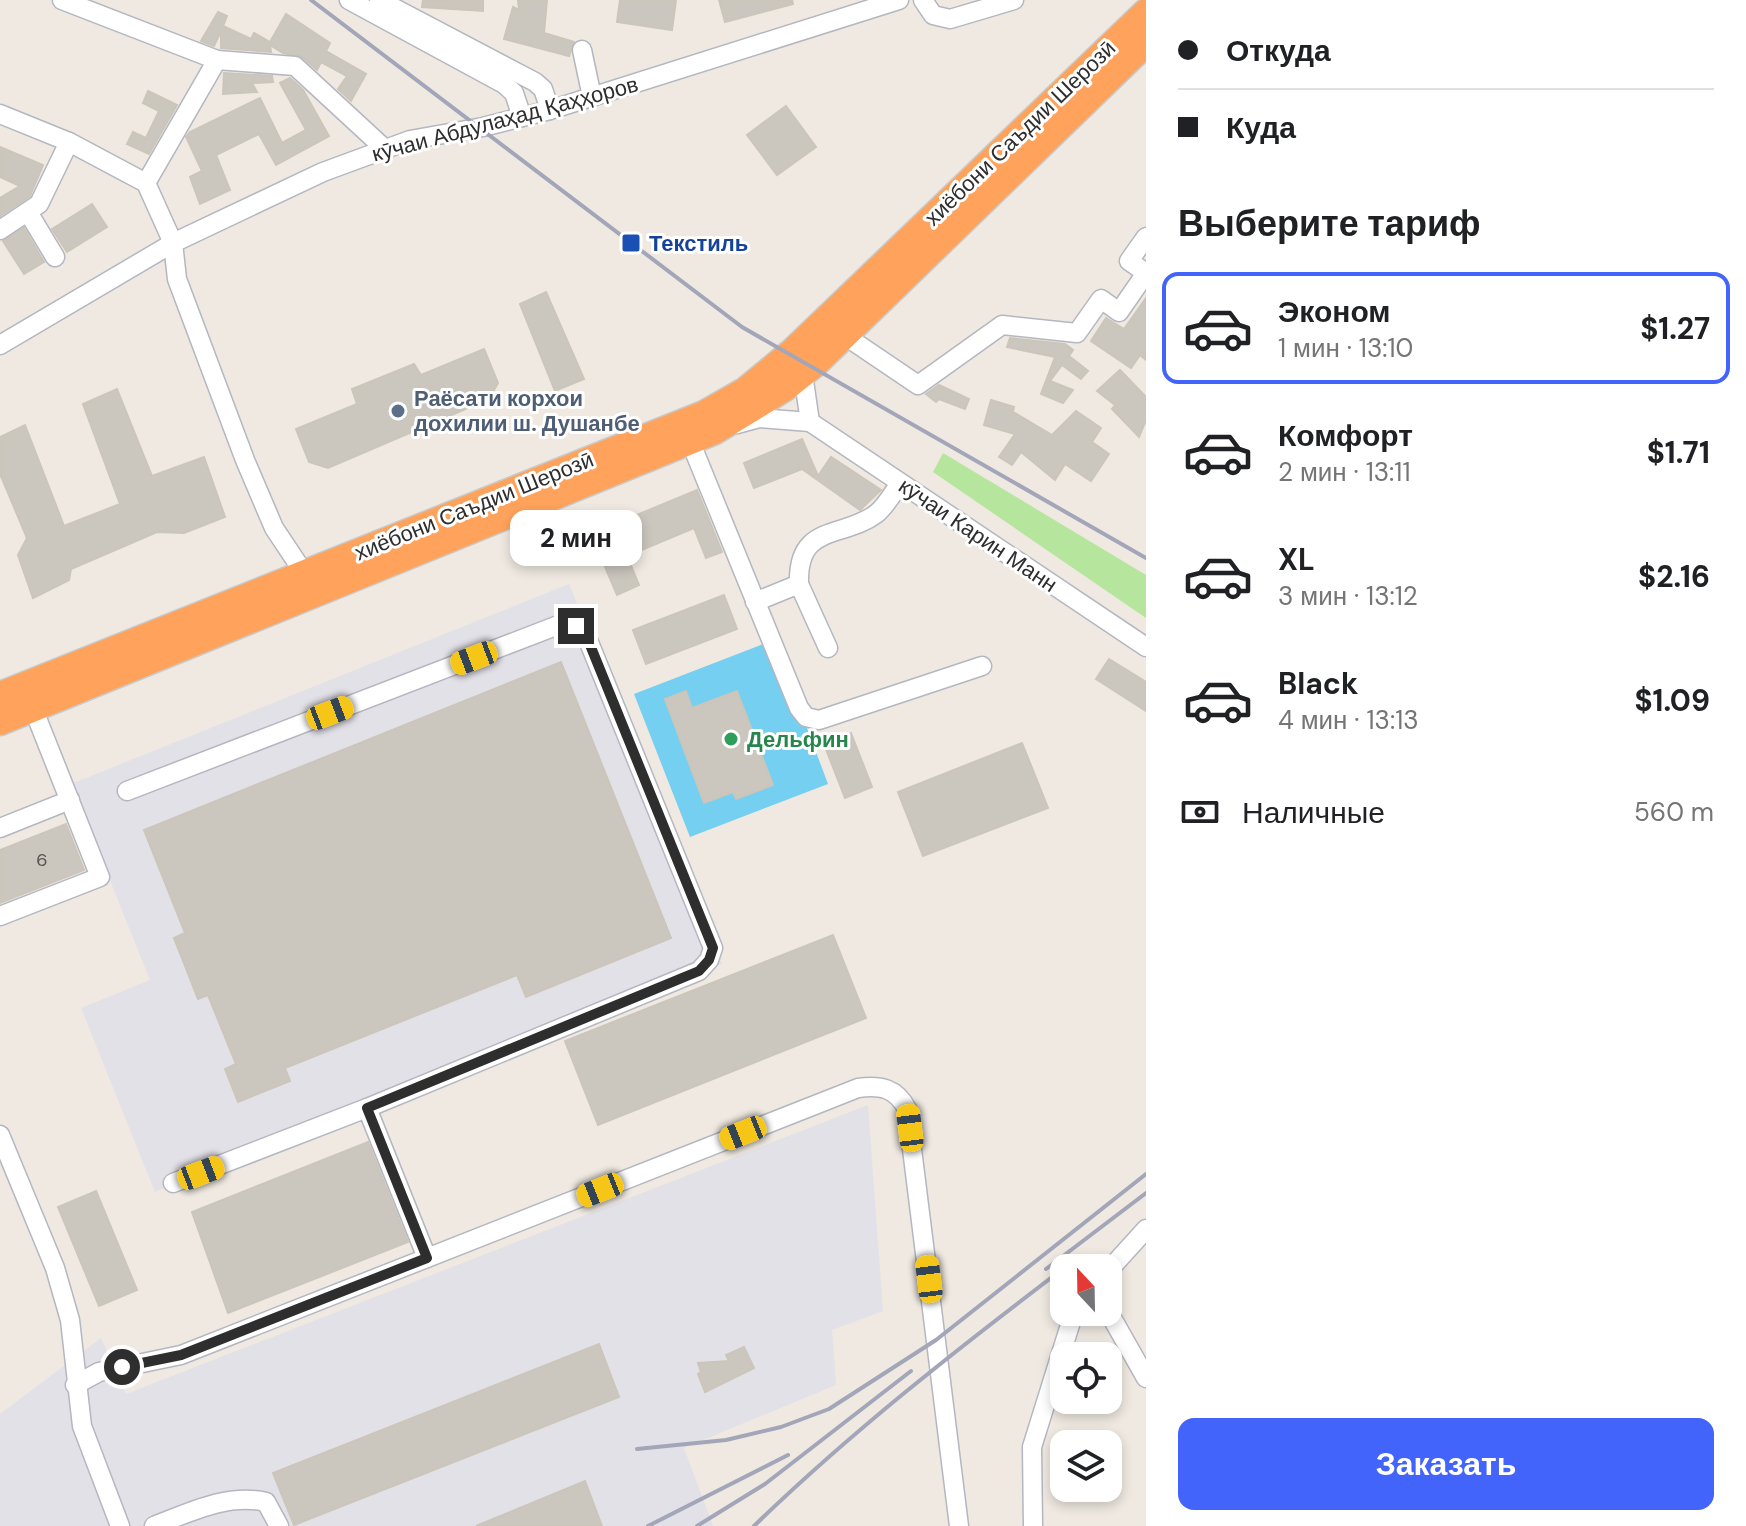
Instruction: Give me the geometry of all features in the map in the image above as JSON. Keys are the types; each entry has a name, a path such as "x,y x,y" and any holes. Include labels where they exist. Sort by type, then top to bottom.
{"highway":[{"name":"хиёбони Саъдии Шерозӣ","path":"0,695 704,414 746,390 793,351 1146,12"},
{"name":"хиёбони Саъдии Шерозӣ","path":"0,722 715,431 803,374 1146,43"}],"street":[{"path":"62,0 217,60 295,66 386,150"},
{"path":"349,0 504,84 514,93 522,117"},
{"path":"379,0 535,82 543,89 550,110"},
{"name":"кӯчаи Абдулаҳад Қаҳҳоров","path":"0,345 173,243 323,172 410,140 550,110 899,0"},
{"path":"923,0 933,15 950,19 1014,0"},
{"path":"582,50 592,97"},
{"path":"146,183 217,60"},
{"path":"0,114 69,142 146,183 173,243 177,279 245,460 274,528 304,573"},
{"path":"0,230 39,204 69,142"},
{"path":"28,212 55,257"},
{"path":"844,335 918,385 1002,325 1077,333 1101,299 1119,312 1146,273 1129,261 1146,237"},
{"path":"803,374 810,422"},
{"name":"кӯчаи Карин Манн","path":"715,431 759,418 810,422 1146,647"},
{"path":"690,441 755,602 806,717 819,720 982,666"},
{"path":"828,648 799,584 798,566 806,549 819,536 877,513 900,483"},
{"path":"755,602 799,584"},
{"path":"127,791 561,624 576,626 586,635 713,948 709,960 699,971 367,1108 173,1183"},
{"path":"0,916 100,877 33,708"},
{"path":"0,828 70,800"},
{"path":"75,1385 99,1372 181,1355 858,1088 878,1085 900,1094 907,1109 959,1526"},
{"path":"367,1108 427,1258"},
{"path":"0,1135 55,1268 67,1307 82,1426 118,1520 133,1526"},
{"path":"1122,1256 1146,1229"},
{"path":"1033,1526 1032,1447 1070,1326"},
{"path":"1117,1326 1146,1378"},
{"path":"154,1526 212,1504 247,1497 266,1502 279,1526"}],"shaded area":[{"path":"569,584 722,964 155,1192 81,1008 150,980 71,784"},
{"path":"868,1105 883,1311 832,1330 836,1385 684,1448 713,1526 0,1526 0,1414 101,1338 126,1394"}],"green space":[{"path":"943,453 1146,575 1146,618 933,472"}],"water":[{"name":"Дельфин","path":"774,640 828,784 690,837 634,694"}],"building":[{"path":"423,0 483,0 483,11 422,7"},
{"path":"518,0 547,0 544,33 574,42 569,56 504,39 513,7 519,10"},
{"path":"620,0 676,0 672,30 617,22"},
{"path":"719,0 792,0 793,4 725,22"},
{"path":"218,12 227,16 223,26 251,39 254,33 270,42 286,14 330,43 326,51 366,74 351,101 338,89 347,76 321,62 317,70 302,57 283,53 270,45 271,52 221,48 221,31 214,46 201,41"},
{"path":"224,73 272,76 273,82 252,83 257,92 223,94"},
{"path":"290,78 303,90 329,136 276,165 259,134 216,155 230,190 200,204 190,177 202,171 186,137 190,132 260,98 282,143 306,130 280,83"},
{"path":"148,91 177,105 149,154 127,144 133,132 146,138 159,111 143,103"},
{"path":"786,106 816,147 777,175 747,135"},
{"path":"0,147 43,165 30,196 0,216 0,198 20,186 0,177"},
{"path":"92,204 107,227 67,252 52,229"},
{"path":"24,228 44,262 24,274 3,241"},
{"path":"546,292 584,379 555,391 520,304"},
{"path":"1146,298 1146,360 1140,355 1131,368 1091,341 1106,318 1124,329"},
{"path":"1010,338 1065,344 1073,350 1069,356 1088,371 1081,379 1062,365 1050,381 1073,390 1063,403 1041,394 1055,357 1007,347"},
{"name":"Раёсати корхои дохилии ш. Душанбе","path":"484,349 498,383 489,399 328,468 309,462 296,429 357,404 352,389 414,364 421,375"},
{"path":"1120,370 1146,397 1146,420 1139,437 1112,409 1115,405 1097,391"},
{"path":"939,385 969,399 965,409 939,399 936,402 926,394"},
{"path":"117,389 152,476 204,457 225,517 184,533 157,532 71,569 69,580 33,598 18,555 27,538 0,474 0,437 25,425 64,526 120,504 83,404"},
{"path":"991,400 1014,407 1013,412 1052,435 1076,411 1101,428 1092,442 1109,454 1091,481 1065,464 1055,480 1021,452 1012,465 999,457 1015,434 984,425"},
{"path":"802,439 818,476 831,457 881,490 860,510 802,469 754,488 744,463"},
{"path":"697,490 722,552 706,558 694,528 627,556 639,585 617,595 591,534"},
{"path":"724,595 737,629 646,664 633,630"},
{"path":"1109,659 1146,682 1146,711 1096,679"},
{"path":"561,662 671,938 526,997 517,975 285,1068 290,1081 238,1102 225,1069 236,1064 208,995 198,999 174,938 185,933 144,830"},
{"path":"686,691 692,708 737,691 773,785 736,799 733,792 704,803 665,699"},
{"path":"851,733 872,787 845,798 824,744"},
{"path":"1022,743 1048,808 923,856 898,792"},
{"path":"66,824 84,870 0,903 0,850"},
{"path":"833,935 866,1018 598,1125 565,1041"},
{"path":"368,1142 408,1242 228,1313 192,1212"},
{"path":"96,1191 137,1290 99,1306 58,1207"},
{"path":"599,1344 619,1397 294,1525 273,1473"},
{"path":"744,1347 754,1368 705,1392 698,1374 701,1372 698,1363 729,1361 726,1355"},
{"path":"585,1481 602,1526 476,1526"}],"railway":[{"path":"311,0 742,327 1146,558"},
{"path":"637,1449 726,1440 781,1427 829,1409 936,1340 1146,1174"},
{"path":"1046,1269 1146,1193"},
{"path":"754,1526 905,1392 1050,1279"},
{"path":"697,1526 765,1484 911,1371"},
{"path":"648,1526 788,1455"}],"place":[{"name":"Текстиль","path":"631,243"},
{"name":"Раёсати корхои дохилии ш. Душанбе","path":"398,411"},
{"name":"Дельфин","path":"731,739"}],"route":[{"path":"122,1367 181,1355 427,1258 367,1108 699,971 709,960 713,948 586,635 576,626"}]}
